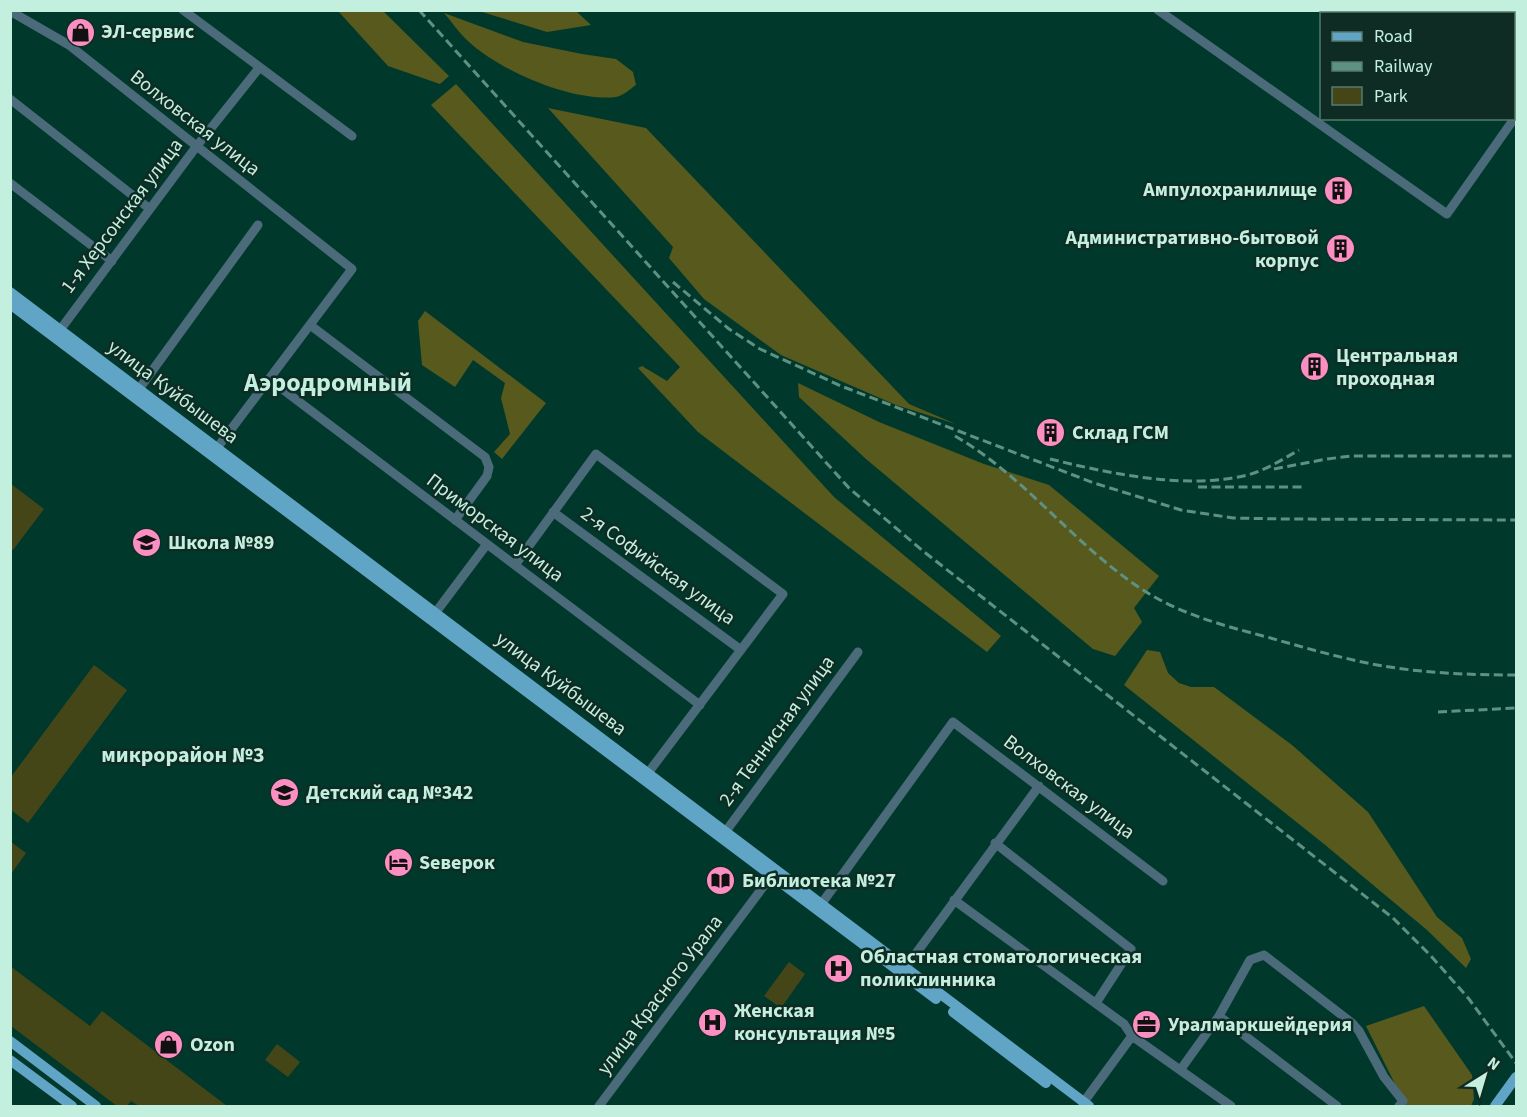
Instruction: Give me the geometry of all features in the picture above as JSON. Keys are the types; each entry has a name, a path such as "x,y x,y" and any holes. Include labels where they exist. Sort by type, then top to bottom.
{"main road":[{"name":"улица Куйбышева","path":"10,292 57,333 136,393 775,872 1082,1106"},
{"name":"улица Куйбышева","path":"10,304 57,333"},
{"name":"улица Куйбышева","path":"646,776 726,831 775,872 822,903 904,970"},
{"path":"10,1041 96,1107"},
{"path":"10,1060 72,1107"},
{"path":"1495,1107 1516,1077"}],"street":[{"path":"183,10 352,136"},
{"path":"1158,10 1447,214 1513,120"},
{"name":"Волховская улица","path":"12,15 69,45 352,269 310,325"},
{"name":"1-я Херсонская улица","path":"57,333 196,147 259,68"},
{"path":"10,99 150,209"},
{"path":"10,183 112,261"},
{"path":"136,393 258,225"},
{"path":"214,452 310,325 484,457 489,467 487,476 455,520"},
{"name":"Приморская улица","path":"269,379 700,705"},
{"path":"515,565 596,454 783,594 646,776"},
{"name":"2-я Софийская улица","path":"553,512 741,650"},
{"path":"433,616 487,543"},
{"name":"2-я Теннисная улица","path":"726,831 858,652"},
{"name":"Волховская улица","path":"822,903 953,722 1163,881"},
{"path":"904,970 1039,786"},
{"path":"995,843 1131,949 1096,1003"},
{"name":"улица Красного Урала","path":"598,1107 775,872"},
{"path":"954,900 1124,1024 1132,1036 1232,1107"},
{"path":"1181,1069 1220,1016 1250,960 1264,955 1352,1023 1359,1031 1384,1077 1397,1091 1401,1104"},
{"path":"1220,1016 1337,1107"},
{"path":"1082,1106 1132,1036"}],"green space":[{"path":"11,484 44,509 13,550 10,548"},
{"path":"94,665 127,690 28,823 11,810 11,777"},
{"path":"11,842 26,853 11,874"},
{"path":"789,962 805,974 781,1008 764,996"},
{"path":"10,966 90,1026 102,1011 227,1106 139,1106 131,1101 127,1106 117,1106 11,1026"},
{"path":"277,1044 300,1062 288,1077 265,1060"}],"shaded area":[{"path":"338,11 383,11 449,76 440,84 388,66"},
{"path":"479,11 576,11 591,25 547,32"},
{"path":"444,13 523,42 616,59 633,72 636,85 616,97 598,97 579,95 538,82 498,63 482,52 465,38"},
{"path":"456,84 834,497 1001,636 987,652 698,432 638,368 642,366 667,381 680,367 431,105"},
{"path":"548,108 646,128 909,404 956,424 896,405 781,355 704,299 669,258 673,247"},
{"path":"425,311 546,403 502,459 494,452 510,434 501,398 505,383 473,360 455,387 422,365 418,321"},
{"path":"798,383 879,422 984,464 1049,485 1159,576 1134,608 1142,622 1115,656 1093,649 866,459 799,397"},
{"path":"1147,650 1160,652 1168,673 1179,683 1191,687 1214,687 1292,745 1368,812 1437,917 1462,938 1471,959 1466,968 1427,930 1324,844 1124,685"},
{"path":"1424,1006 1472,1075 1474,1099 1471,1106 1406,1106 1366,1026"}],"railway":[{"path":"419,10 849,488 923,551 1393,918 1469,999 1516,1063"},
{"path":"673,282 729,329 760,349 841,386 1094,483 1181,510 1233,518 1516,520"},
{"path":"955,436 980,452 1026,489 1113,569 1137,586 1183,611 1233,628 1372,664 1444,673 1516,675"},
{"path":"1050,459 1124,475 1200,481 1248,475 1299,450"},
{"path":"1274,469 1351,456 1516,456"},
{"path":"1198,487 1306,487"},
{"path":"1438,712 1516,708"}],"place":[{"name":"ЭЛ-сервис","path":"80,32"},
{"name":"Ампулохранилище","path":"1338,190"},
{"name":"Административно-бытовой корпус","path":"1340,249"},
{"name":"Центральная проходная","path":"1315,367"},
{"name":"Склад ГСМ","path":"1051,433"},
{"name":"Школа №89","path":"147,543"},
{"name":"Детский сад №342","path":"285,793"},
{"name":"Sеверок","path":"398,863"},
{"name":"Библиотека №27","path":"721,881"},
{"name":"Областная стоматологическая поликлинника","path":"839,968"},
{"name":"Женская консультация №5","path":"713,1022"},
{"name":"Уралмаркшейдерия","path":"1147,1025"},
{"name":"Ozon","path":"169,1045"}],"district":[{"name":"Аэродромный","path":"328,382"},
{"name":"микрорайон №3","path":"183,755"}]}
